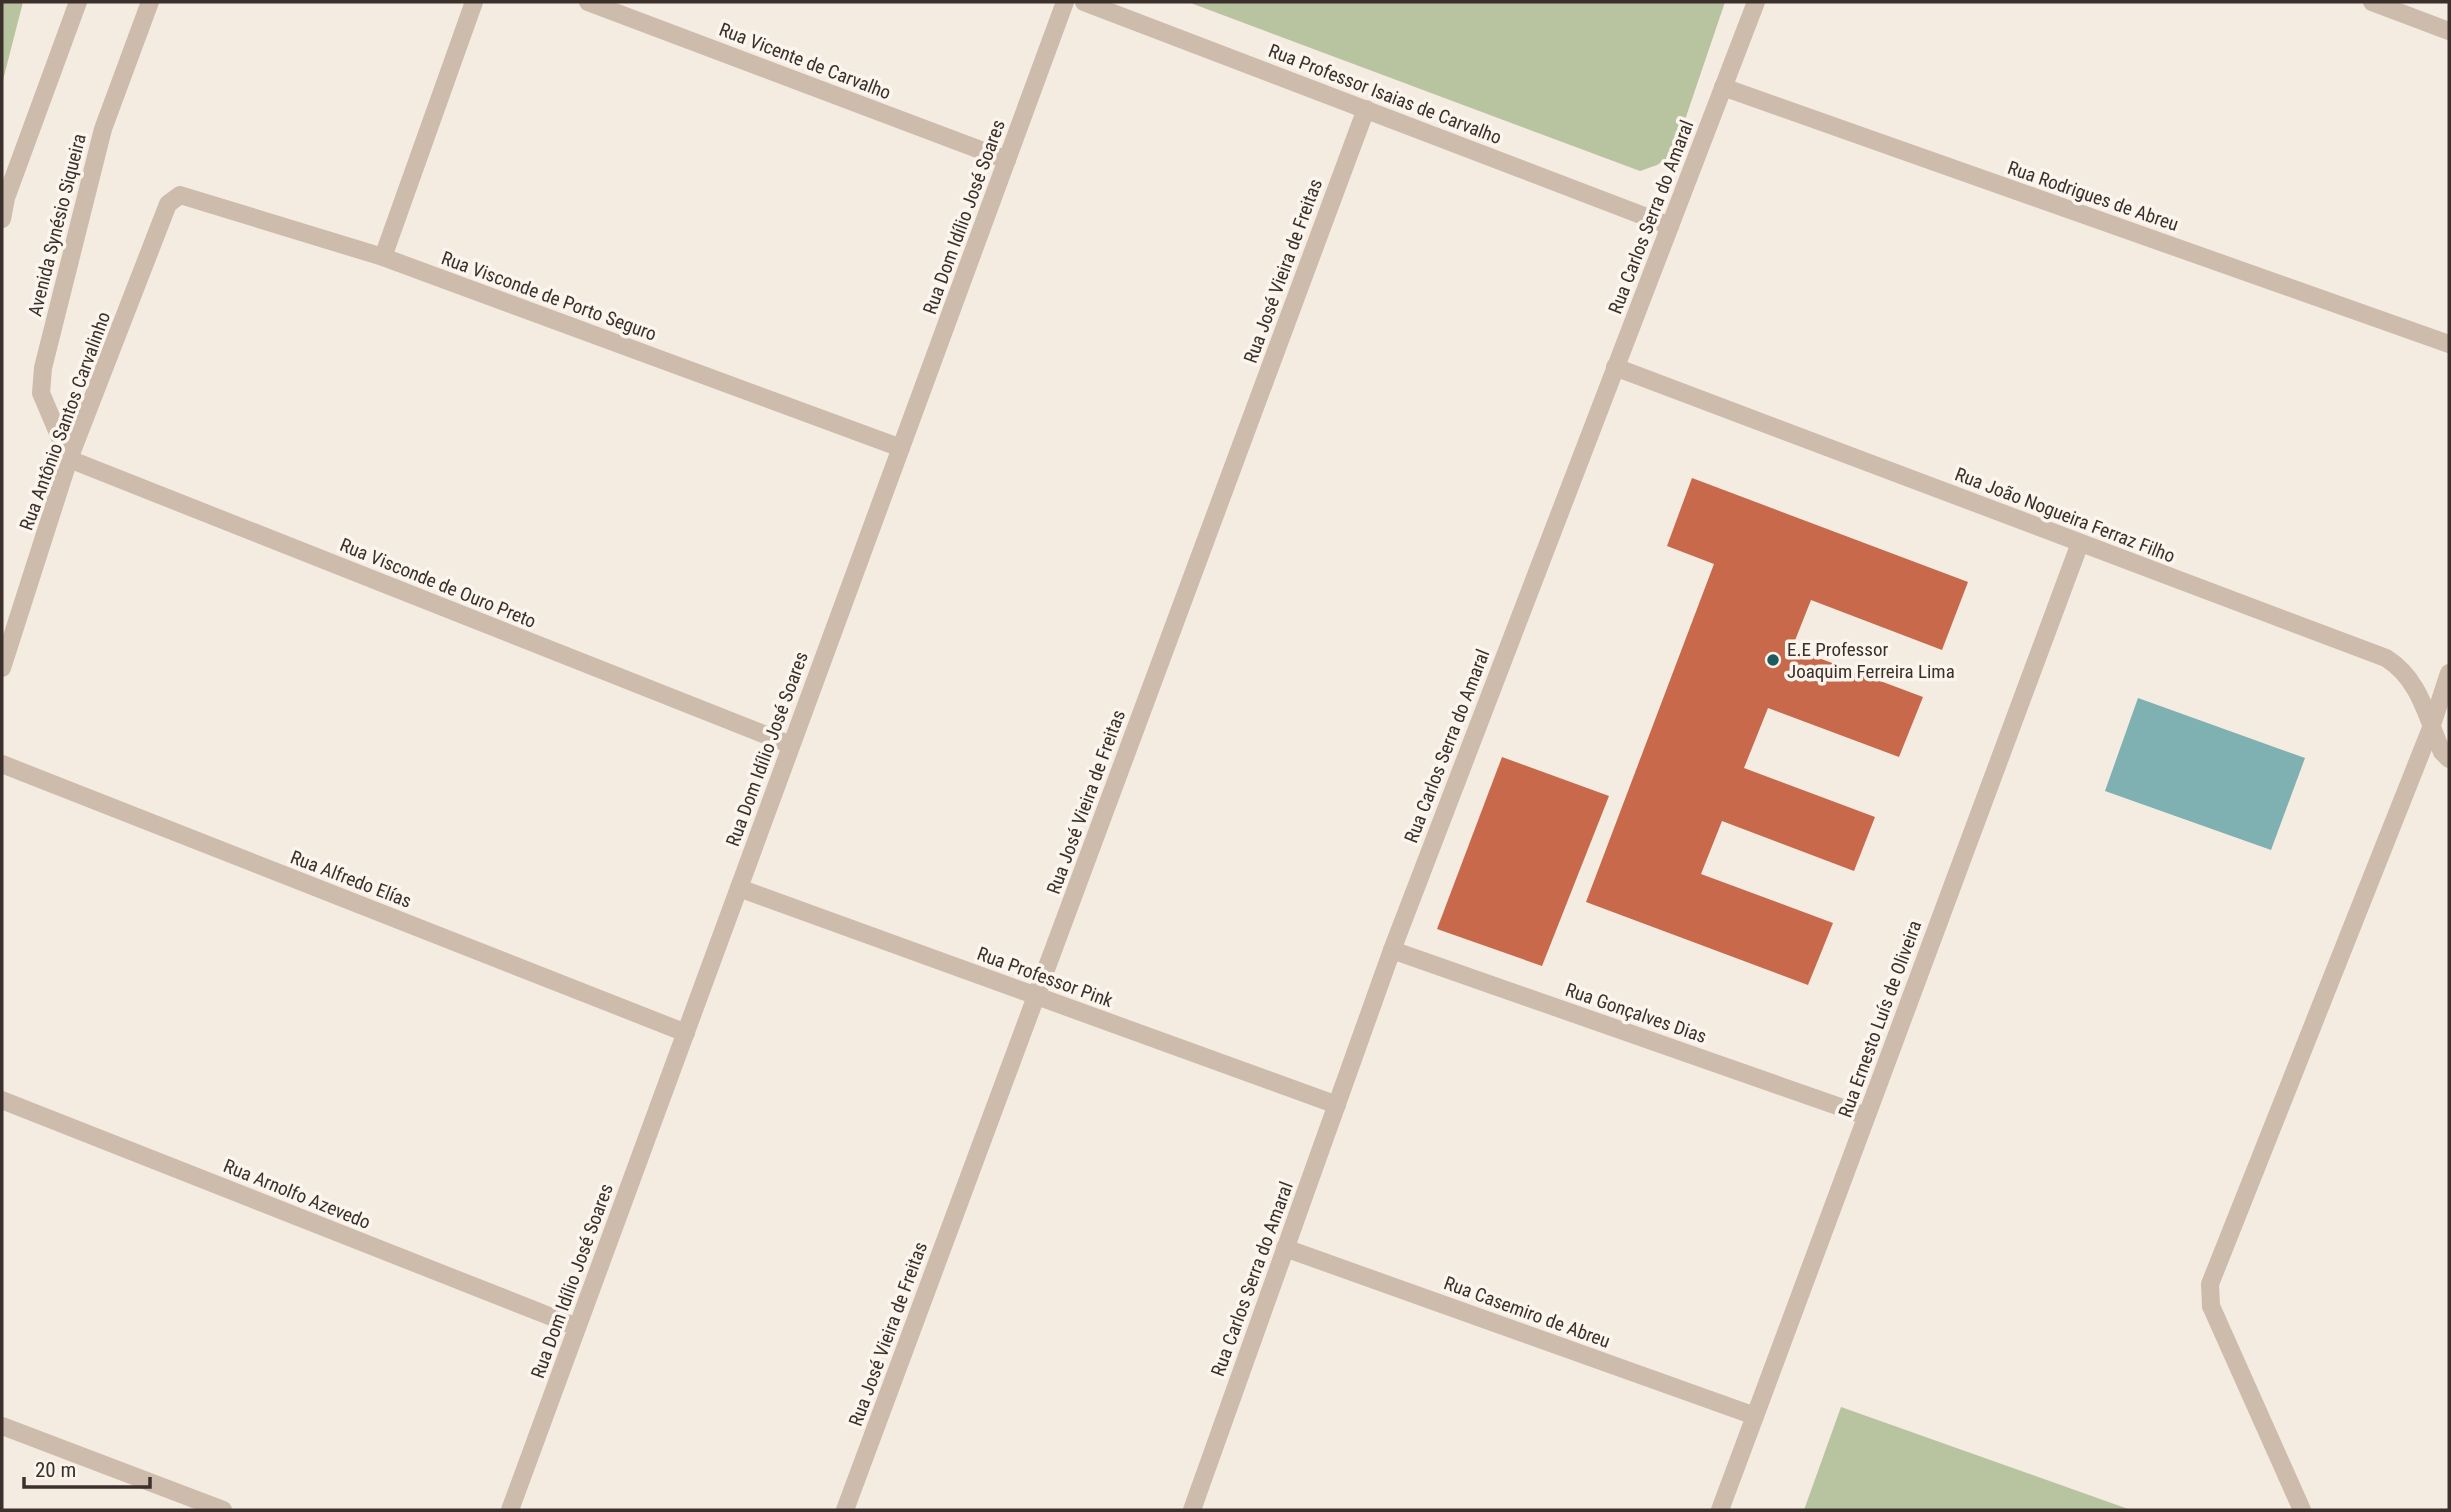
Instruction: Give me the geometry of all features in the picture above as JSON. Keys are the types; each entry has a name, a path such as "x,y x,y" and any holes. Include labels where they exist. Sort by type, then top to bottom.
{"street":[{"path":"2,219 6,198 78,2"},
{"name":"Avenida Synésio Siqueira","path":"69,459 41,393 43,368 103,130 150,2"},
{"path":"383,257 474,2"},
{"name":"Rua Vicente de Carvalho","path":"588,2 1007,160"},
{"name":"Rua Dom Idílio José Soares","path":"510,1510 1065,2"},
{"name":"Rua Professor Isaias de Carvalho","path":"1084,2 1670,226"},
{"name":"Rua Carlos Serra do Amaral","path":"1192,1510 1392,950 1756,2"},
{"path":"2371,2 2449,31"},
{"name":"Rua Rodrigues de Abreu","path":"1723,87 2449,344"},
{"name":"Rua José Vieira de Freitas","path":"845,1510 1366,109"},
{"name":"Rua Antônio Santos Carvalinho","path":"2,668 69,459 168,204 180,195"},
{"name":"Rua Visconde de Porto Seguro","path":"180,195 383,257 901,448"},
{"name":"Rua João Nogueira Ferraz Filho","path":"1615,367 2386,659 2402,668 2415,685 2442,752 2449,759"},
{"name":"Rua Visconde de Ouro Preto","path":"69,459 791,745"},
{"name":"Rua Ernesto Luís de Oliveira","path":"1720,1510 2080,542"},
{"path":"2302,1510 2211,1306 2210,1284 2431,727 2449,673"},
{"name":"Rua Alfredo Elías","path":"2,764 686,1033"},
{"name":"Rua Professor Pink","path":"738,888 1336,1105"},
{"name":"Rua Gonçalves Dias","path":"1392,950 1866,1116"},
{"name":"Rua Arnolfo Azevedo","path":"2,1100 577,1327"},
{"name":"Rua Casemiro de Abreu","path":"1285,1248 1755,1416"},
{"path":"2,1426 223,1510"}],"green space":[{"path":"2,2 23,2 2,84"},
{"path":"1188,2 1725,2 1673,155 1640,171"},
{"path":"1841,1407 2131,1510 1804,1510"}],"water":[{"path":"2138,698 2305,758 2271,850 2105,791"}],"building":[{"path":"1692,478 1968,582 1942,650 1811,600 1792,648 1923,697 1899,757 1768,708 1744,768 1875,817 1854,871 1722,821 1701,874 1833,923 1808,985 1586,902 1714,564 1667,546"},
{"path":"1502,757 1609,796 1542,966 1437,929"}],"place":[{"name":"E.E Professor Joaquim Ferreira Lima","path":"1773,660"}]}
